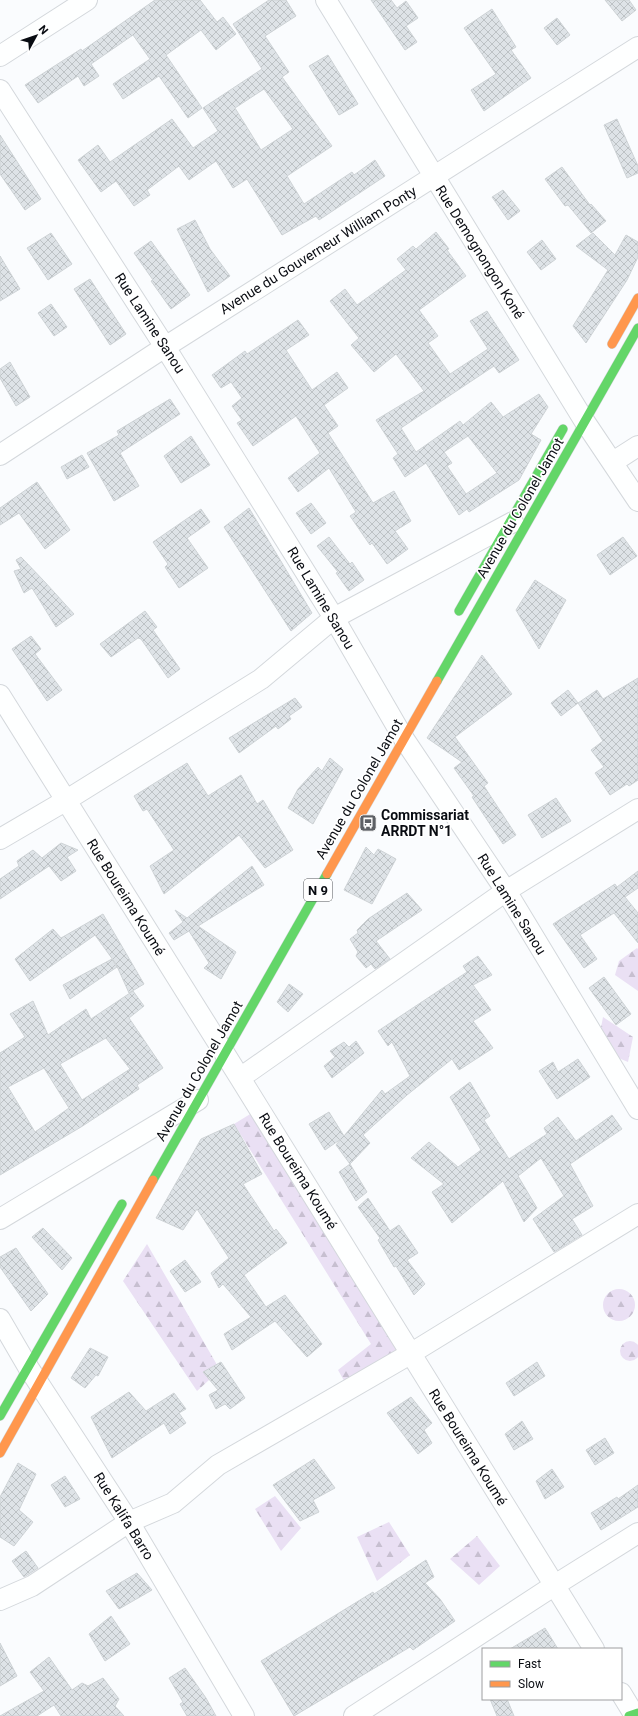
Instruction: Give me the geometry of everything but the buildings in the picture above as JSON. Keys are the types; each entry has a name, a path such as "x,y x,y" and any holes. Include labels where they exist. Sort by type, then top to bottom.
{"main road":[{"path":"607,353 638,298"},
{"name":"Avenue du Colonel Jamot","path":"454,621 507,526 576,413 638,328"},
{"name":"Avenue du Colonel Jamot","path":"0,1416 33,1375 191,1098 218,1044 398,727 536,507 576,413"},
{"name":"Avenue du Colonel Jamot","path":"0,1454 33,1375 126,1197"}],"street":[{"path":"0,56 87,0"},
{"name":"Rue Demognongon Koné","path":"326,0 576,413 613,462 638,501"},
{"name":"Avenue du Gouverneur William Ponty","path":"0,455 165,347 638,47"},
{"name":"Rue Lamine Sanou","path":"0,90 165,347 334,618 398,727 506,891 638,1109"},
{"path":"613,462 638,446"},
{"path":"0,838 65,801 261,679 334,618 507,526 536,507"},
{"name":"Rue Boureima Koumé","path":"0,695 65,801 240,1078 593,1648"},
{"path":"240,1078 506,891 638,809"},
{"path":"0,1219 168,1123 191,1098"},
{"path":"0,1600 32,1586 129,1522 173,1503 218,1465 410,1354 638,1214"},
{"name":"Rue Kalifa Barro","path":"0,1319 33,1375 129,1522 244,1716"},
{"path":"354,1716 555,1585 638,1533"},
{"path":"622,1695 634,1715"}],"green space":[{"path":"637,948 638,991 615,975 619,961"},
{"path":"603,1017 633,1037 628,1062 597,1049"},
{"path":"257,1110 405,1354 347,1386 338,1370 371,1344 234,1124"},
{"path":"147,1244 220,1370 197,1391 123,1281"},
{"path":"622,1289 628,1291 633,1296 635,1305 633,1314 628,1319 616,1321 610,1319 605,1314 603,1302 605,1296 610,1291"},
{"path":"630,1341 637,1344 639,1347 639,1355 637,1358 630,1361 623,1358 620,1351 623,1344"},
{"path":"275,1496 301,1528 281,1551 255,1509"},
{"path":"389,1522 410,1555 377,1581 357,1537"},
{"path":"477,1536 500,1566 479,1585 450,1559"}],"traffic: fast":[{"path":"437,681 638,328"},
{"path":"459,611 563,429"},
{"path":"153,1180 327,874"},
{"path":"0,1416 122,1204"},
{"path":"629,1716 638,1713"}],"traffic: slow":[{"path":"612,344 638,298"},
{"path":"327,874 437,681"},
{"path":"0,1453 153,1180"}],"place":[{"name":"Commissariat ARRDT N°1","path":"368,823"}]}
